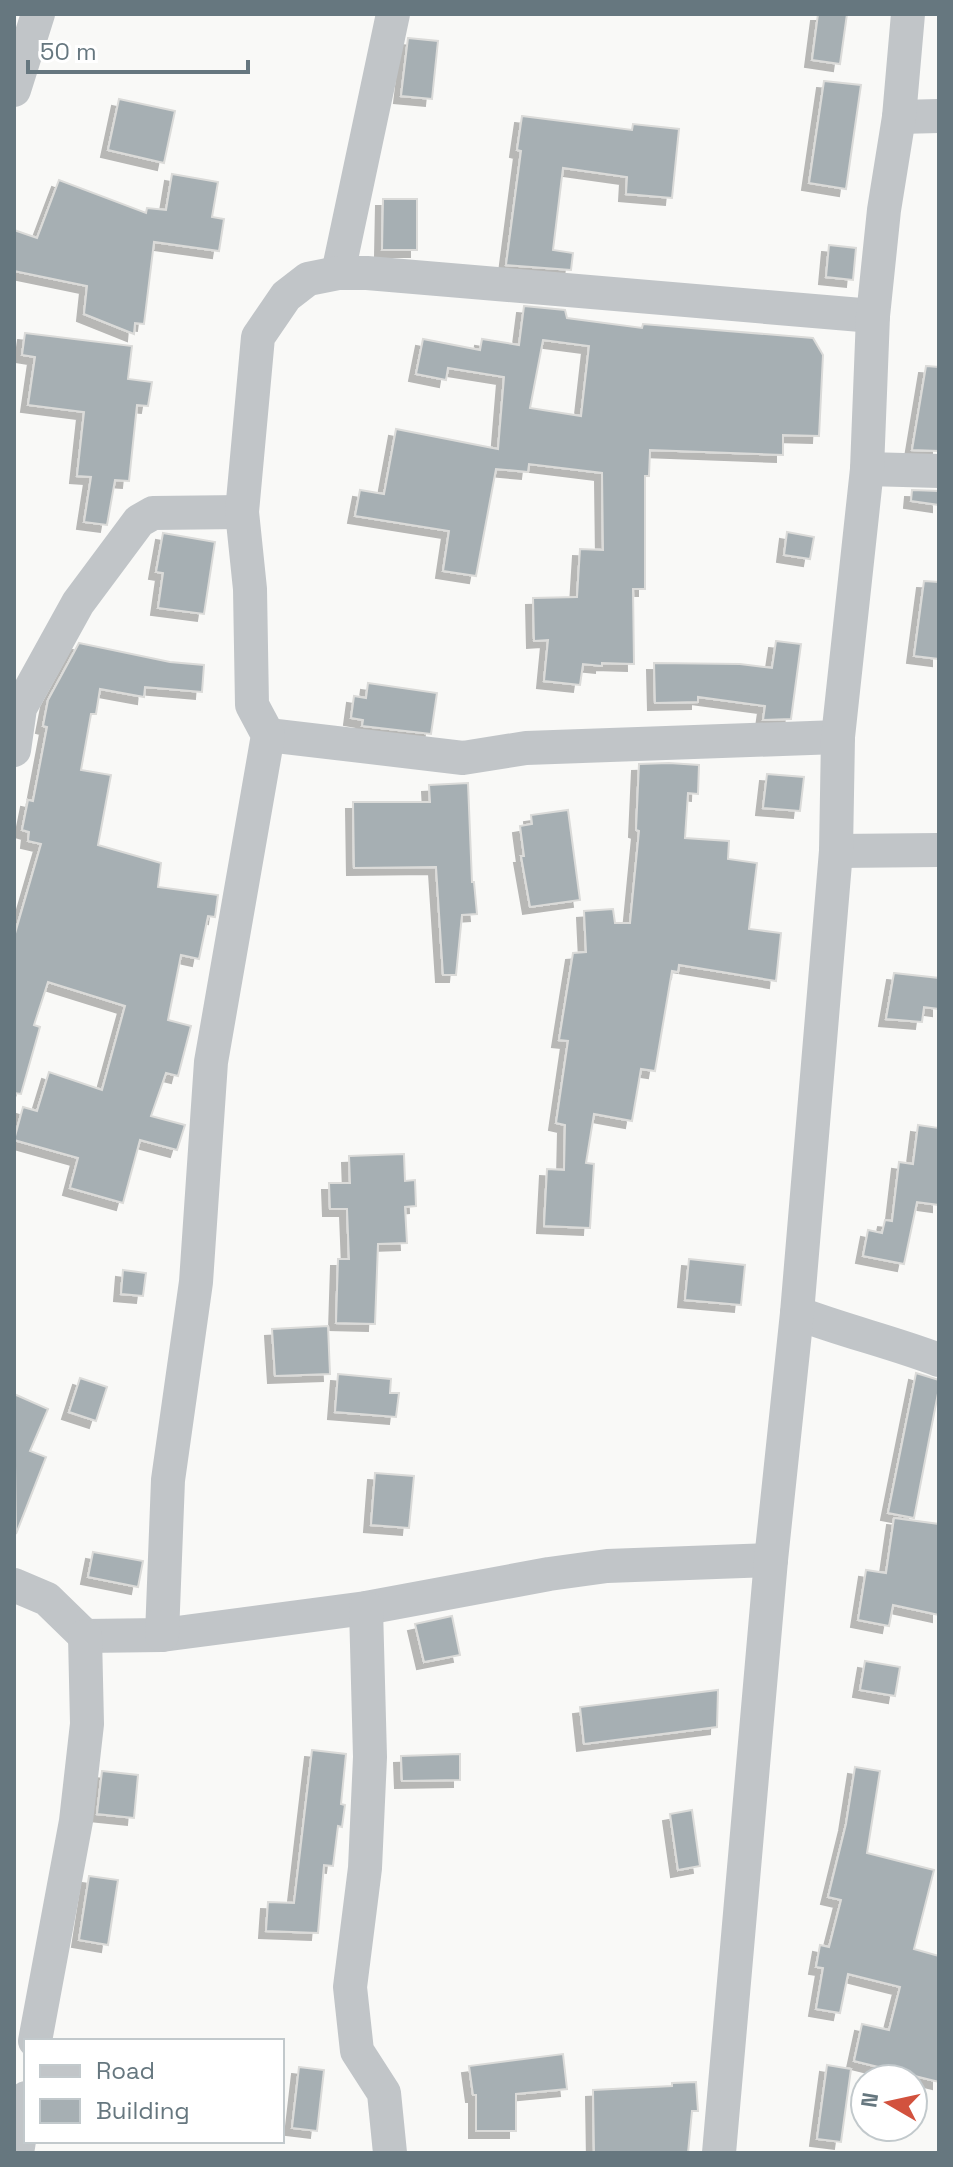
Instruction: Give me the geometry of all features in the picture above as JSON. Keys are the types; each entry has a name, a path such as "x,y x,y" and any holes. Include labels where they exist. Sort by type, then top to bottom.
{"street":[{"path":"14,90 38,14"},
{"path":"338,273 393,14"},
{"path":"719,2153 771,1560 797,1313 836,851 838,737 867,469 873,316 884,210 899,117 908,14"},
{"path":"899,117 939,116"},
{"path":"162,1635 168,1480 196,1282 211,1062 268,735 252,705 250,589 242,512 258,337 286,296 298,286 308,279 338,273 873,316"},
{"path":"867,469 939,471"},
{"path":"14,750 20,708 78,603 139,521 153,513 242,512"},
{"path":"268,735 463,758 526,748 838,737"},
{"path":"836,851 939,850"},
{"path":"797,1313 939,1360"},
{"path":"85,1636 162,1635 366,1608 607,1566 771,1560"},
{"path":"14,1585 47,1599 85,1636 87,1724 76,1821 35,2039"},
{"path":"366,1608 370,1773 365,1868 350,1987 357,2051 384,2093 390,2153"},
{"path":"17,2153 24,2110"}],"building":[{"path":"818,14 847,14 840,64 812,60"},
{"path":"408,38 438,41 432,99 401,96"},
{"path":"824,81 861,85 846,189 809,183"},
{"path":"119,99 175,111 164,163 108,150"},
{"path":"522,116 632,130 633,124 679,129 672,198 626,194 627,177 563,168 553,250 573,253 571,270 506,265 521,151 517,150"},
{"path":"172,174 218,182 212,217 224,219 219,251 154,242 144,324 135,323 134,334 84,314 87,286 14,271 14,230 37,238 59,180 146,213 147,208 166,210"},
{"path":"383,199 417,199 417,250 382,250"},
{"path":"829,245 856,248 853,280 826,277"},
{"path":"524,306 565,310 567,318 642,328 643,324 813,338 823,355 819,436 783,435 783,455 650,450 649,476 645,476 645,589 633,589 634,664 583,664 580,685 544,681 548,640 534,641 533,598 577,597 580,549 603,550 602,473 529,464 528,472 496,469 476,576 443,571 449,531 355,516 360,490 384,494 396,429 498,449 504,377 448,368 446,380 416,374 423,339 480,350 482,339 519,345","holes":["543,340 589,346 581,416 530,408"]},
{"path":"25,333 132,346 128,379 152,382 148,406 137,405 129,481 115,480 107,525 84,522 91,477 77,476 84,412 28,405 35,357 22,355"},
{"path":"926,366 939,367 939,451 912,450"},
{"path":"912,490 939,491 939,505 911,501"},
{"path":"787,532 814,537 810,559 784,555"},
{"path":"163,533 215,542 204,614 158,608 163,573 156,572"},
{"path":"924,581 939,582 939,659 914,656"},
{"path":"776,641 801,644 791,719 763,720 765,706 698,697 698,702 655,703 654,663 740,664 772,668"},
{"path":"79,643 170,662 204,665 202,692 145,687 144,697 100,689 96,714 91,714 81,770 111,775 98,845 161,863 158,887 218,895 215,917 208,916 199,959 181,955 168,1020 191,1026 178,1076 166,1073 151,1116 185,1125 177,1150 140,1140 123,1203 70,1188 78,1158 14,1140 23,1107 37,1111 49,1072 102,1090 125,1006 48,982 34,1025 40,1027 21,1094 14,1093 14,937 41,844 28,841 29,832 22,830 28,800 33,801 47,727 43,726 48,700"},
{"path":"368,683 437,693 431,734 362,726 363,720 351,718 354,696 366,698"},
{"path":"639,764 699,765 698,794 688,793 685,838 729,841 728,859 757,863 749,929 781,933 776,981 679,965 678,972 672,971 655,1071 641,1069 632,1121 594,1114 586,1163 594,1164 590,1228 544,1226 547,1169 564,1170 565,1125 556,1123 568,1041 559,1040 573,953 586,952 584,911 613,909 615,923 630,923 639,831 636,830"},
{"path":"767,774 804,777 800,811 763,808"},
{"path":"468,783 472,882 477,914 462,915 456,975 443,975 436,867 354,868 353,802 430,802 429,785"},
{"path":"568,810 580,900 530,907 521,856 524,856 520,826 532,824 531,815"},
{"path":"894,973 939,978 939,1009 924,1007 922,1022 886,1019"},
{"path":"918,1125 939,1128 939,1205 917,1202 904,1264 863,1256 868,1230 882,1233 885,1220 892,1221 899,1162 913,1164"},
{"path":"404,1154 405,1181 415,1180 416,1206 405,1207 407,1243 378,1244 375,1324 336,1323 338,1259 349,1259 347,1209 330,1209 329,1183 350,1183 349,1156"},
{"path":"689,1259 745,1265 741,1305 685,1300"},
{"path":"123,1270 146,1273 143,1296 121,1294"},
{"path":"328,1326 330,1374 275,1376 272,1329"},
{"path":"916,1373 939,1380 939,1388 914,1518 888,1513"},
{"path":"338,1374 391,1379 390,1393 399,1393 396,1417 335,1412"},
{"path":"80,1378 107,1387 96,1421 69,1412"},
{"path":"14,1394 48,1409 30,1451 46,1457 16,1534"},
{"path":"375,1473 414,1476 409,1528 371,1525"},
{"path":"894,1518 939,1524 939,1615 893,1605 889,1626 858,1620 866,1570 886,1573"},
{"path":"93,1552 143,1561 138,1587 88,1577"},
{"path":"452,1616 460,1655 424,1662 415,1624"},
{"path":"865,1661 900,1667 895,1696 860,1690"},
{"path":"718,1690 717,1727 584,1744 580,1707"},
{"path":"312,1750 346,1754 342,1827 338,1826 333,1866 324,1865 318,1933 266,1931 268,1902 294,1903"},
{"path":"460,1754 460,1780 402,1781 401,1756"},
{"path":"855,1767 880,1771 867,1853 934,1870 914,1949 939,1956 939,2082 929,2080 929,2063 854,2061 862,2024 889,2030 900,1987 848,1974 840,2013 816,2009 823,1968 816,1967 820,1945 829,1947 841,1900 828,1897 846,1824"},
{"path":"102,1771 138,1775 134,1818 97,1814"},
{"path":"692,1810 700,1866 678,1870 670,1814"},
{"path":"89,1876 118,1880 108,1945 79,1940"},
{"path":"563,2054 567,2089 516,2094 516,2131 476,2131 476,2095 473,2095 469,2066"},
{"path":"827,2065 849,2069 841,2142 817,2139"},
{"path":"299,2067 324,2070 317,2131 292,2128"},
{"path":"696,2082 698,2111 692,2111 688,2153 594,2153 593,2090"}]}
